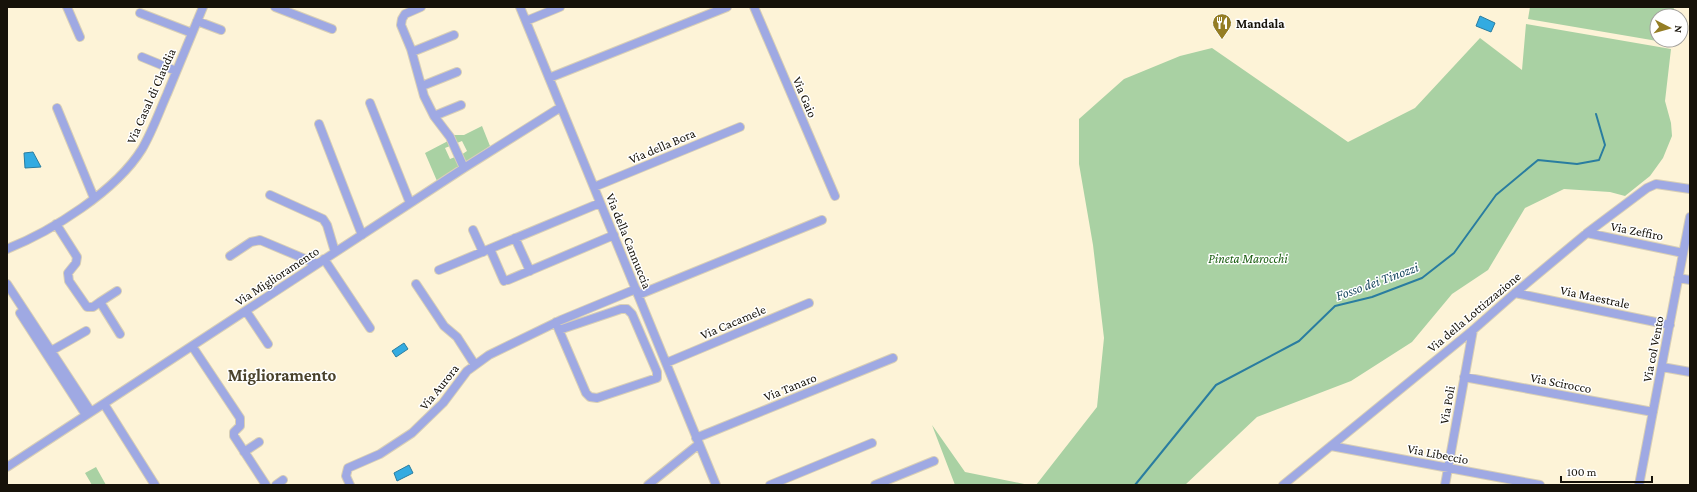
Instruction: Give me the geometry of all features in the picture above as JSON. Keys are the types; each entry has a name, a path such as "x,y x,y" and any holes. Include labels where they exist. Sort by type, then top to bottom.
{"street":[{"path":"67,7 80,37"},
{"name":"Via Casal di Claudia","path":"7,249 56,224 94,198 122,173 139,153 151,131 203,7"},
{"path":"275,7 332,29"},
{"path":"421,7 405,14 401,21 402,27 412,52 424,96 434,116 448,134 464,168"},
{"name":"Via della Cannuccia","path":"520,7 716,485"},
{"path":"526,21 560,7"},
{"path":"549,78 727,7"},
{"name":"Via Gaio","path":"754,7 834,196"},
{"path":"140,13 192,33"},
{"path":"197,21 221,30"},
{"path":"412,52 454,35"},
{"path":"142,57 176,71"},
{"path":"422,86 457,72"},
{"path":"370,103 410,203"},
{"path":"434,116 461,105"},
{"name":"Via Miglioramento","path":"7,467 410,203 561,107"},
{"path":"58,108 94,198"},
{"path":"319,124 362,235"},
{"name":"Via della Bora","path":"594,187 740,127"},
{"name":"Via della Lottizzazione","path":"1283,485 1473,330 1587,233 1650,185 1690,189"},
{"path":"270,195 323,220 328,227 335,252"},
{"path":"439,270 600,203"},
{"name":"Via col Vento","path":"1639,485 1690,217"},
{"name":"Via Aurora","path":"350,485 346,476 348,468 380,454 412,433 443,403 463,376 475,365 496,351 637,292 822,220"},
{"path":"56,224 77,257 76,263 68,273 69,281 87,306 93,307 117,291"},
{"path":"473,230 506,281 614,235"},
{"name":"Via Zeffiro","path":"1587,233 1683,253"},
{"path":"515,238 530,271"},
{"path":"230,256 251,242 260,240 317,264"},
{"path":"324,260 370,328"},
{"path":"1678,278 1690,280"},
{"path":"7,284 89,413"},
{"path":"416,284 444,326 457,337 475,365"},
{"name":"Via Maestrale","path":"1515,293 1670,324"},
{"path":"7,294 89,413"},
{"path":"100,302 120,334"},
{"name":"Via Cacamele","path":"666,363 809,303"},
{"path":"621,309 627,309 632,314 657,372 657,378 597,398 590,397 586,393 558,326 621,309"},
{"path":"246,311 268,344"},
{"name":"Via Poli","path":"1445,485 1473,330"},
{"path":"51,351 86,331"},
{"path":"192,346 240,418 240,426 235,430 233,435 266,485"},
{"name":"Via Tanaro","path":"651,484 697,441 893,358"},
{"path":"1662,366 1690,372"},
{"name":"Via Scirocco","path":"1464,377 1653,412"},
{"path":"104,404 155,485"},
{"path":"244,452 258,442"},
{"path":"770,485 872,443"},
{"name":"Via Libeccio","path":"1331,446 1540,485"},
{"path":"875,485 934,461"}],"green space":[{"path":"1530,7 1674,7 1649,8 1649,40 1528,19"},
{"name":"Pineta Marocchi","path":"1526,24 1649,45 1649,48 1671,49 1665,101 1671,123 1672,136 1663,158 1650,176 1625,196 1610,192 1564,189 1525,208 1488,270 1452,294 1412,342 1351,381 1257,417 1185,485 1036,485 1097,407 1104,338 1093,245 1079,164 1079,119 1124,79 1180,56 1212,48 1348,142 1415,108 1480,38 1522,70"},
{"path":"482,126 490,146 465,163 461,155 467,151 462,141 457,143 453,135 464,135"},
{"path":"448,141 450,146 445,148 450,159 455,157 459,166 437,181 425,153"},
{"path":"932,425 965,472 1029,485 955,485"},
{"path":"96,467 106,485 92,485 85,473"}],"water":[{"path":"1480,16 1495,23 1491,32 1476,26"},
{"path":"33,152 41,167 25,168 24,153"},
{"path":"404,343 408,349 396,357 392,351"},
{"path":"409,465 413,473 397,481 394,473"}],"waterway":[{"name":"Fosso dei Tinozzi","path":"1135,485 1216,385 1299,341 1335,306 1372,297 1422,278 1454,253 1496,195 1538,160 1577,164 1599,160 1605,145 1596,114"}],"place":[{"name":"Mandala","path":"1222,40"}],"district":[{"name":"Miglioramento","path":"282,375"}]}
